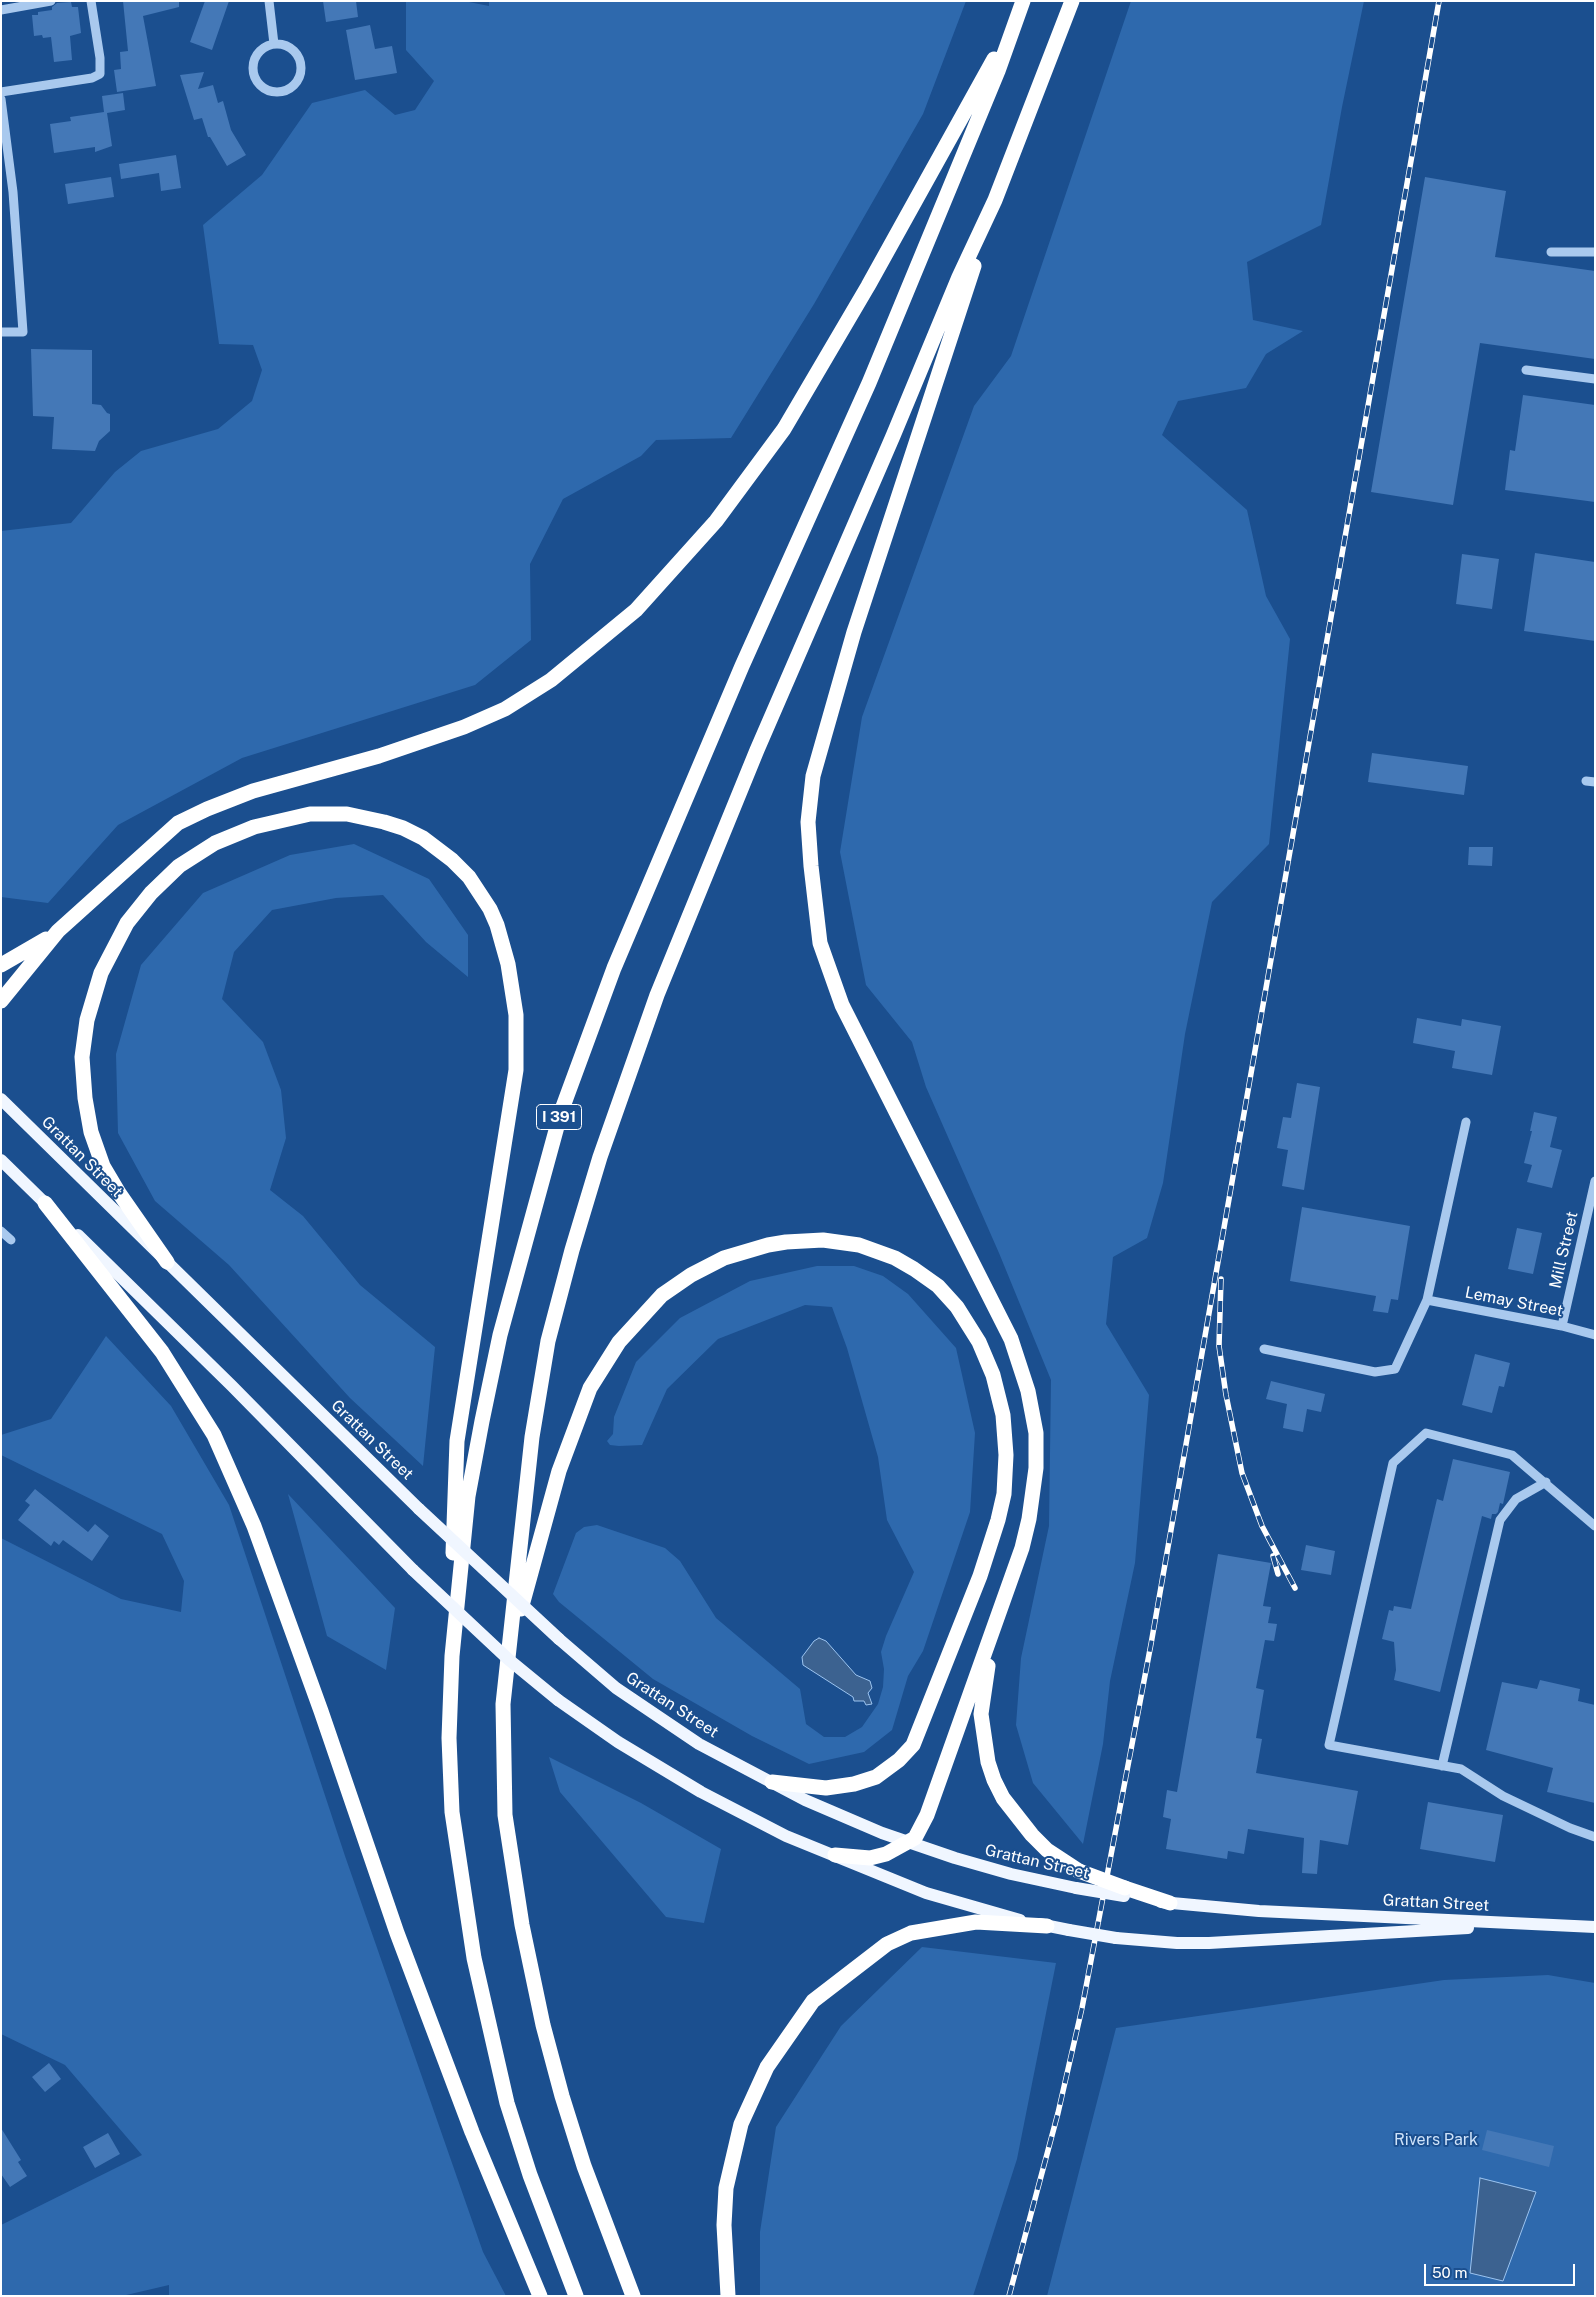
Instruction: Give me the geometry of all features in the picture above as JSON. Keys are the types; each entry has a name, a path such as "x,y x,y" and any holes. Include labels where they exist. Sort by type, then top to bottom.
{"highway":[{"name":"I 391","path":"576,2296 530,2175 507,2103 474,1958 452,1812 449,1738 452,1656 468,1496 482,1421 500,1335 561,1112 642,899 785,568 869,384 998,72 1023,1"},
{"path":"836,1855 870,1858 886,1854 911,1842 927,1815 1022,1548 1034,1491 1036,1433 1028,1391 1011,1339 842,1005 820,943 808,822 815,767 854,632 995,200 1072,1"},
{"path":"1,1001 58,931 178,823 253,791 379,756 464,727 505,709 551,680 636,610 716,521 784,428 868,286 1016,19"},
{"path":"633,2296 587,2175 562,2096 529,1962 515,1888 506,1815 503,1704 532,1437 547,1350 572,1250 600,1157 657,995 726,825 959,277 995,200"},
{"path":"167,1262 119,1193 104,1166 91,1132 85,1098 82,1057 87,1020 101,973 127,923 151,893 178,866 215,843 254,827 300,815 347,814 384,822 403,828 423,838 446,855 469,877 490,909 497,924 508,964 516,1015 517,1043 516,1070 457,1441 451,1608 452,1656"},
{"path":"1,965 58,931"},
{"path":"45,1203 162,1352 214,1435 254,1526 321,1711 397,1933 468,2123 540,2296"},
{"path":"503,1704 522,1605 559,1471 590,1388 619,1342 648,1309 676,1284 724,1258 760,1247 786,1242 823,1240 859,1245 895,1258 914,1269 948,1296 970,1324 993,1375 1004,1415 1006,1455 1004,1494 998,1520 980,1576 913,1745 899,1760 876,1777 854,1784 826,1788 772,1782"},
{"path":"999,1615 984,1685 981,1714 988,1762 1003,1798 1016,1818 1047,1850 1079,1871 1125,1892 1170,1903"},
{"path":"728,2296 724,2225 726,2188 739,2132 767,2067 813,2001 887,1944 911,1934 976,1922 1047,1926"}],"main road":[{"name":"Grattan Street","path":"1,1099 420,1509 558,1639 616,1688 699,1744 805,1800 955,1858 1011,1874 1076,1888 1125,1892"},
{"name":"Grattan Street","path":"1,1160 232,1386 413,1570 508,1659 558,1700 618,1742 701,1792 786,1836 926,1893 986,1912 1047,1926 1116,1938 1177,1943 1209,1943 1533,1924"},
{"name":"Grattan Street","path":"1170,1903 1259,1911 1595,1927"}],"street":[{"path":"1,10 51,1"},
{"path":"1,92 92,78 100,74 100,58 91,1"},
{"path":"269,1 274,44"},
{"path":"274,44 290,47 296,53 302,68 297,83 284,92 267,91 260,86 253,73 253,65 260,51 274,44"},
{"path":"1,99 13,192 23,332 1,332"},
{"path":"1551,252 1595,252"},
{"path":"1526,370 1595,380"},
{"path":"1264,1349 1375,1372 1395,1369 1426,1300 1466,1122"},
{"name":"Mill Street","path":"1562,1326 1595,1181"},
{"path":"1,1231 12,1240"},
{"name":"Lemay Street","path":"1426,1300 1562,1326 1595,1335"},
{"path":"1595,1526 1546,1482 1512,1455 1426,1433 1393,1463 1329,1745 1461,1769 1511,1800 1570,1828 1595,1836"},
{"path":"1442,1766 1500,1520 1516,1499 1546,1482"}],"green space":[{"path":"406,1 464,1 489,6 489,1 966,1 923,114 814,304 731,438 656,440 641,456 563,499 530,564 531,640 475,685 242,758 118,825 48,903 1,897 1,531 71,523 115,472 141,451 218,429 252,401 262,370 253,345 219,344 203,225 262,175 312,103 365,90 395,115 415,110 434,81 406,50"},
{"path":"1131,1 1364,1 1342,107 1321,225 1247,262 1253,320 1303,331 1266,354 1246,388 1178,401 1162,435 1247,510 1266,596 1290,639 1269,844 1212,902 1185,1034 1163,1183 1147,1238 1113,1257 1106,1324 1149,1395 1135,1563 1110,1681 1103,1744 1083,1844 1033,1783 1016,1725 1021,1658 1049,1526 1051,1380 999,1253 926,1087 912,1042 866,985 840,852 862,717 974,406 1011,356"},
{"path":"354,844 429,879 468,935 468,977 426,942 383,895 336,898 272,910 234,952 222,999 263,1042 281,1090 286,1138 270,1190 303,1216 360,1285 435,1347 423,1466 350,1398 229,1265 155,1201 118,1133 116,1054 141,965 203,893 290,855"},
{"path":"817,1266 854,1266 883,1276 908,1294 956,1348 975,1433 970,1512 923,1651 908,1676 892,1730 864,1752 809,1764 752,1736 653,1679 559,1602 553,1594 576,1533 584,1527 597,1525 665,1548 680,1561 716,1618 800,1689 806,1724 824,1737 845,1737 862,1727 878,1704 883,1687 884,1669 881,1652 914,1572 887,1520 878,1457 847,1348 832,1307 805,1305 718,1339 667,1389 642,1445 610,1445 607,1441 613,1434 614,1417 636,1362 680,1318 750,1281"},
{"path":"106,1336 171,1406 229,1505 345,1856 483,2252 506,2296 169,2296 169,2285 122,2296 1,2296 1,2225 142,2155 65,2065 1,2034 1,1538 121,1599 181,1612 184,1581 162,1534 1,1455 1,1435 51,1419"},
{"path":"288,1494 395,1608 386,1670 327,1636"},
{"path":"549,1757 641,1803 721,1849 704,1923 666,1917 560,1792"},
{"path":"922,1947 1056,1963 1017,2159 973,2296 760,2296 760,2232 776,2127 841,2026"},
{"name":"Rivers Park","path":"1548,1975 1595,1983 1595,2296 1047,2296 1116,2028 1444,1980"}],"shaded area":[{"path":"819,1638 826,1641 856,1675 870,1681 872,1688 868,1693 872,1704 866,1705 864,1701 854,1701 853,1697 803,1665 802,1657 814,1641"},
{"path":"1480,2178 1536,2192 1503,2281 1470,2273"}],"building":[{"path":"123,1 179,1 179,7 143,16 156,86 117,92 114,70 121,69 120,52 128,51"},
{"path":"205,1 229,1 212,50 190,42"},
{"path":"323,1 356,1 358,17 326,22"},
{"path":"71,2 72,7 78,7 81,33 70,36 72,60 54,62 51,37 34,36 32,15 52,10 52,7 57,3"},
{"path":"370,25 375,49 392,46 397,73 355,80 346,30"},
{"path":"204,72 198,89 213,85 218,103 223,101 231,130 246,155 227,166 210,137 208,137 202,118 194,120 180,75"},
{"path":"123,93 125,110 107,113 112,146 95,152 95,147 54,153 50,124 71,121 70,117 104,112 102,96"},
{"path":"176,155 181,188 161,191 159,173 121,179 119,164"},
{"path":"111,177 114,197 68,204 65,184"},
{"path":"1425,177 1506,191 1495,257 1595,271 1595,359 1480,343 1453,505 1371,492"},
{"path":"31,349 92,350 92,404 101,405 110,414 110,431 99,441 95,451 52,449 54,417 33,416"},
{"path":"1523,395 1595,405 1595,502 1505,490 1510,450 1515,451"},
{"path":"1535,553 1595,562 1595,641 1524,631"},
{"path":"1462,554 1499,559 1492,609 1456,604"},
{"path":"1372,753 1468,766 1464,795 1368,782"},
{"path":"1469,847 1493,847 1492,866 1468,865"},
{"path":"1417,1018 1461,1026 1462,1019 1501,1026 1492,1075 1452,1068 1455,1051 1413,1043"},
{"path":"1297,1083 1320,1087 1304,1190 1282,1186 1288,1150 1277,1148 1283,1117 1291,1118"},
{"path":"1534,1112 1557,1117 1550,1147 1562,1150 1552,1188 1527,1182 1532,1165 1524,1163 1532,1131 1530,1131"},
{"path":"1302,1207 1410,1226 1398,1300 1391,1299 1388,1313 1373,1311 1376,1296 1290,1281"},
{"path":"1517,1228 1542,1233 1533,1274 1508,1269"},
{"path":"1475,1354 1510,1363 1504,1387 1499,1386 1492,1413 1462,1405"},
{"path":"1271,1381 1325,1394 1321,1412 1307,1409 1303,1432 1283,1428 1287,1404 1266,1399"},
{"path":"1453,1459 1510,1472 1503,1504 1500,1503 1498,1512 1492,1514 1491,1519 1482,1516 1440,1692 1394,1680 1396,1670 1394,1642 1382,1639 1389,1610 1393,1611 1394,1606 1411,1609 1437,1499 1443,1501"},
{"path":"35,1489 88,1532 95,1524 109,1536 92,1561 63,1540 59,1545 54,1541 51,1546 18,1520 30,1505 25,1501"},
{"path":"1306,1545 1335,1551 1331,1575 1301,1570"},
{"path":"1218,1554 1271,1563 1263,1606 1271,1607 1268,1623 1277,1624 1274,1641 1265,1640 1256,1688 1264,1690 1256,1738 1262,1739 1256,1773 1358,1791 1348,1845 1320,1840 1317,1874 1302,1873 1304,1838 1248,1829 1244,1854 1228,1851 1227,1859 1166,1849 1171,1819 1163,1817 1167,1790 1177,1792"},
{"path":"1540,1680 1580,1689 1578,1701 1595,1705 1595,1803 1547,1792 1553,1768 1486,1750 1502,1682 1537,1689"},
{"path":"1428,1802 1503,1815 1495,1862 1420,1849"},
{"path":"49,2063 61,2079 45,2092 32,2077"},
{"path":"1,2128 21,2160 18,2162 27,2176 10,2187 1,2174"},
{"path":"1487,2130 1554,2146 1549,2167 1482,2150"},
{"path":"108,2133 120,2154 95,2168 83,2147"}],"railway":[{"path":"1009,2296 1058,2113 1082,2008 1151,1644 1439,1"},
{"path":"1221,1279 1219,1346 1226,1395 1242,1473 1262,1526 1295,1588"},
{"path":"1273,1556 1278,1574"}]}
